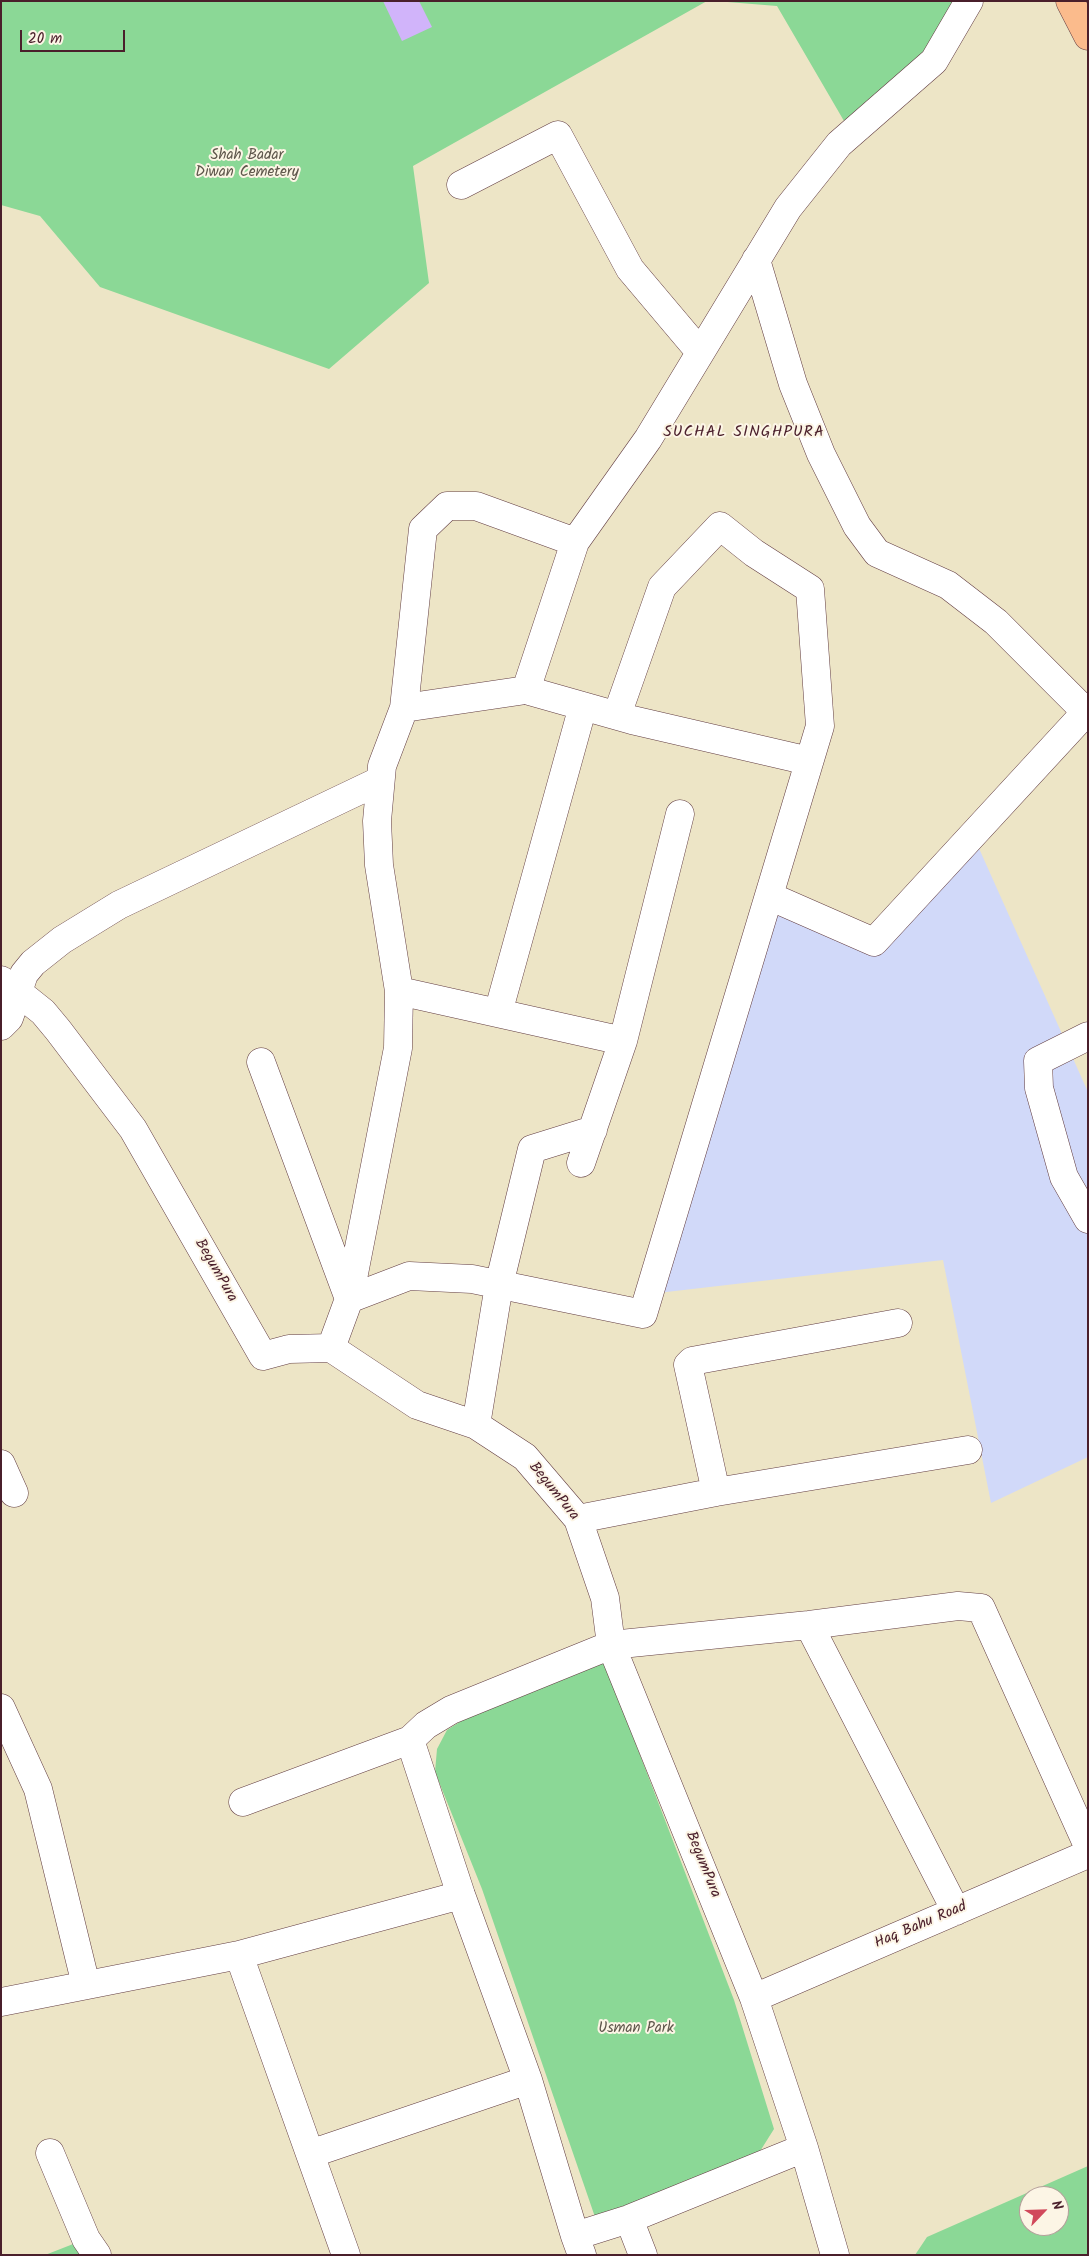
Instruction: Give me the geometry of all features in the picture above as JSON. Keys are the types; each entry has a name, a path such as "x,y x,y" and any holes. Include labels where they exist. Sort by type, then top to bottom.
{"main road":[{"path":"1070,1 1088,36"}],"street":[{"path":"526,690 575,542 648,439 788,208 839,144 934,61 969,1"},
{"path":"461,185 558,135 630,269 700,352"},
{"path":"756,260 793,384 821,454 857,526 877,553 948,585 996,622 1087,713 874,942 769,896"},
{"path":"331,1348 349,1299 398,1048 399,991 379,865 377,821 379,781 382,766 404,708 423,529 447,506 476,506 575,542"},
{"path":"349,1299 409,1276 472,1279 643,1314 820,726 810,588 754,553 720,526 662,587 617,715"},
{"path":"404,708 526,690 617,715 809,761"},
{"path":"498,1012 583,706"},
{"path":"1,1026 9,1018 9,986 24,974 33,963 62,940 119,905 379,781"},
{"path":"581,1163 622,1041 680,814"},
{"name":"BegumPura","path":"9,986 43,1012 133,1129 263,1356 289,1350 331,1348 417,1405 476,1426 525,1457 578,1519 605,1598 611,1645 754,1998 804,2148 835,2255"},
{"path":"399,991 622,1041"},
{"path":"1088,1036 1038,1061 1039,1088 1064,1177 1088,1219"},
{"path":"261,1062 349,1299"},
{"path":"476,1426 499,1285 532,1150 593,1130"},
{"path":"716,1492 688,1365 692,1361 898,1323"},
{"path":"578,1519 716,1492 968,1450"},
{"path":"1,1464 14,1493"},
{"path":"242,1802 410,1740 426,1725 451,1710 611,1645 809,1625 958,1606 981,1608 1088,1846"},
{"path":"809,1625 956,1911"},
{"path":"1,1708 38,1789 86,1986"},
{"path":"410,1740 461,1895 528,2080 579,2245 630,2218 804,2148"},
{"name":"Haq Bahu Road","path":"754,1998 1088,1854"},
{"path":"1,2002 239,1955 461,1895"},
{"path":"239,1955 346,2255"},
{"path":"310,2154 528,2080"},
{"path":"50,2153 86,2239 97,2255"},
{"path":"630,2218 643,2255"}],"shaded area":[{"path":"973,835 1088,1092 1088,1457 991,1503 943,1260 649,1294 769,896 874,941"}],"green space":[{"name":"Shah Badar Diwan Cemetery","path":"1,1 707,1 413,166 429,283 329,369 100,287 40,216 1,205"},
{"path":"715,1 966,1 934,61 851,133 777,6"},
{"name":"Usman Park","path":"604,1661 734,2000 774,2129 757,2156 595,2217 482,1889 435,1772 437,1749 447,1730 469,1716"},
{"path":"1088,2166 1088,2255 915,2255 927,2237 1019,2196 1019,2236 1069,2236 1069,2186 1043,2186"},
{"path":"86,2239 97,2255 45,2255"}],"building":[{"path":"383,1 419,1 432,27 402,41"}],"district":[{"name":"SUCHAL SINGHPURA","path":"744,433"}]}
